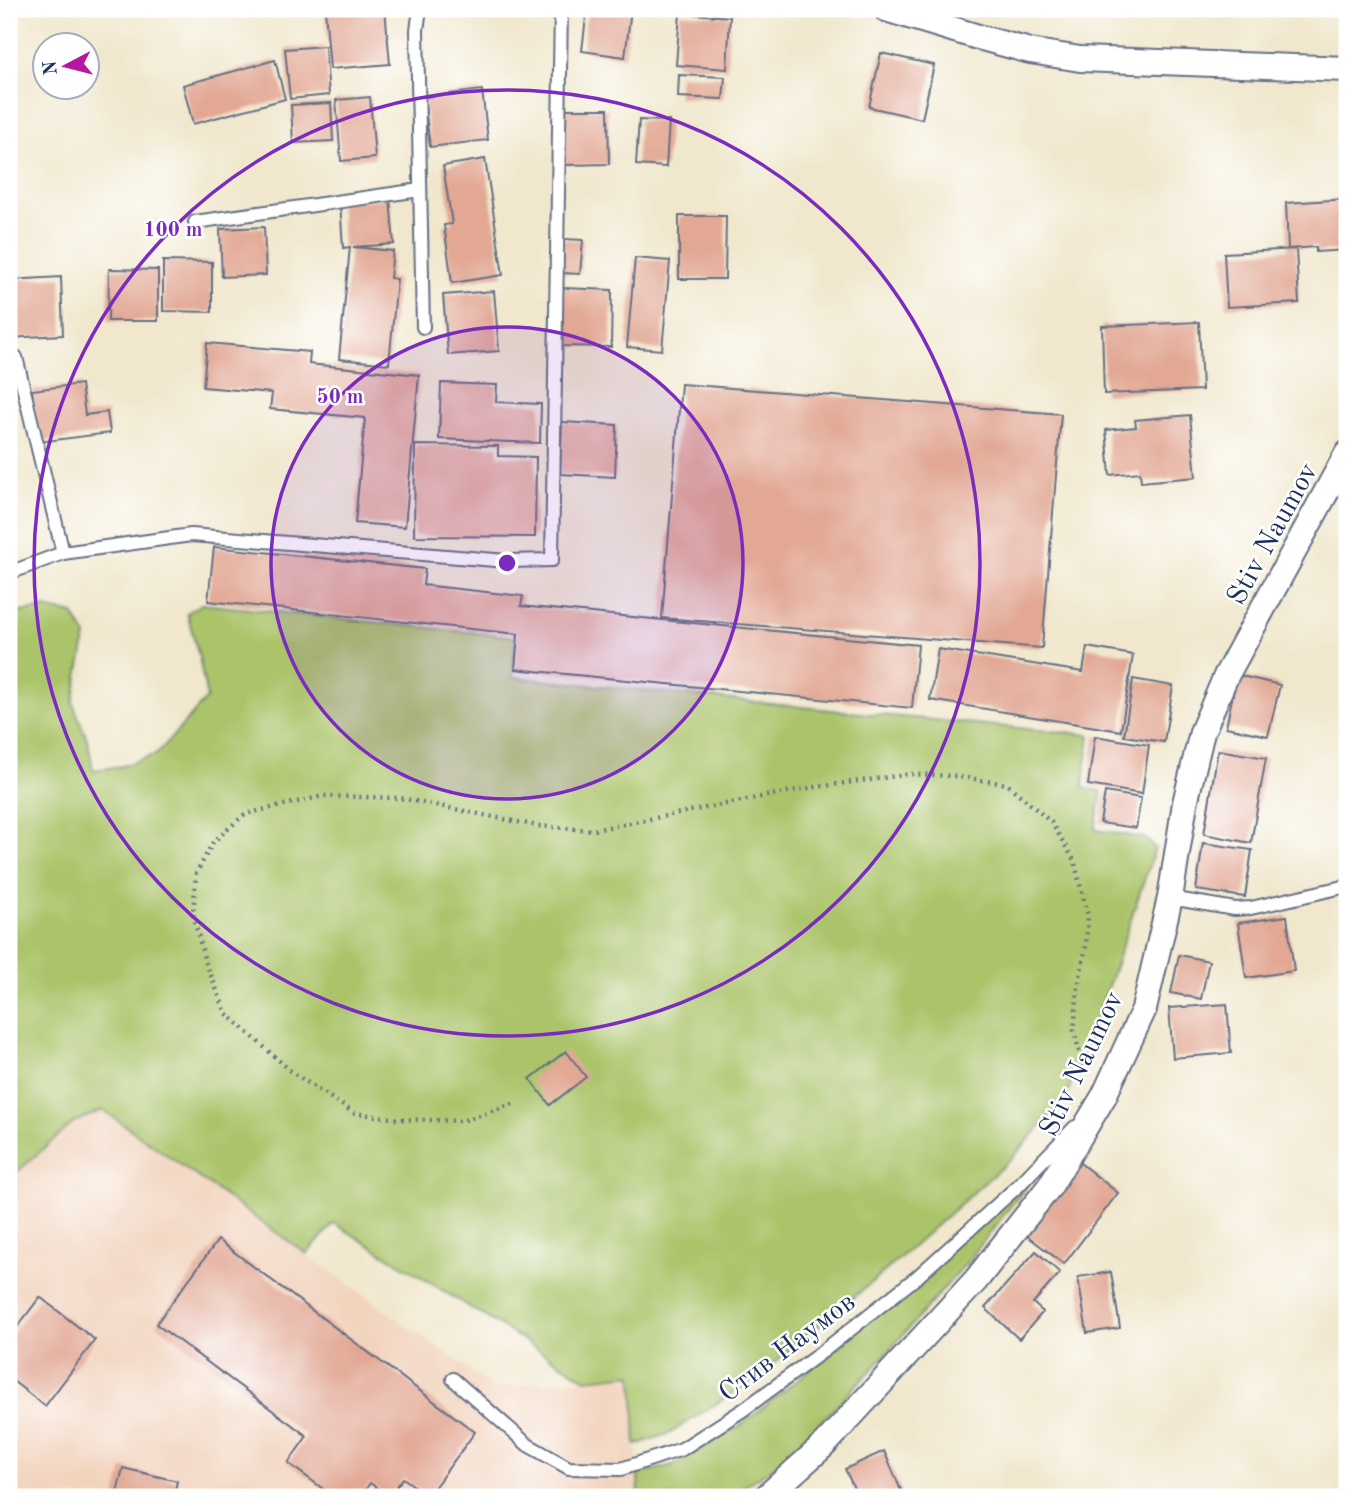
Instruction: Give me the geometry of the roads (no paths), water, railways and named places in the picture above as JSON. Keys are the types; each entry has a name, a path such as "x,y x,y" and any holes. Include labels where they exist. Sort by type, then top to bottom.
{"street":[{"path":"886,9 1030,51 1080,59 1347,69"},
{"name":"Stiv Naumov","path":"766,1497 824,1445 976,1280 1050,1186 1104,1096 1144,1009 1170,898 1185,803 1202,732 1226,676 1347,454"}],"lane":[{"path":"420,9 417,30 423,327"},
{"path":"9,573 63,553 191,535 507,561 552,560 561,9"},
{"path":"195,222 420,190"},
{"path":"16,357 63,553"},
{"path":"1170,898 1223,908 1243,908 1347,886"},
{"name":"Стив Наумов","path":"453,1379 528,1445 569,1468 621,1469 682,1449 743,1410 917,1277 1018,1186 1104,1096"}]}
